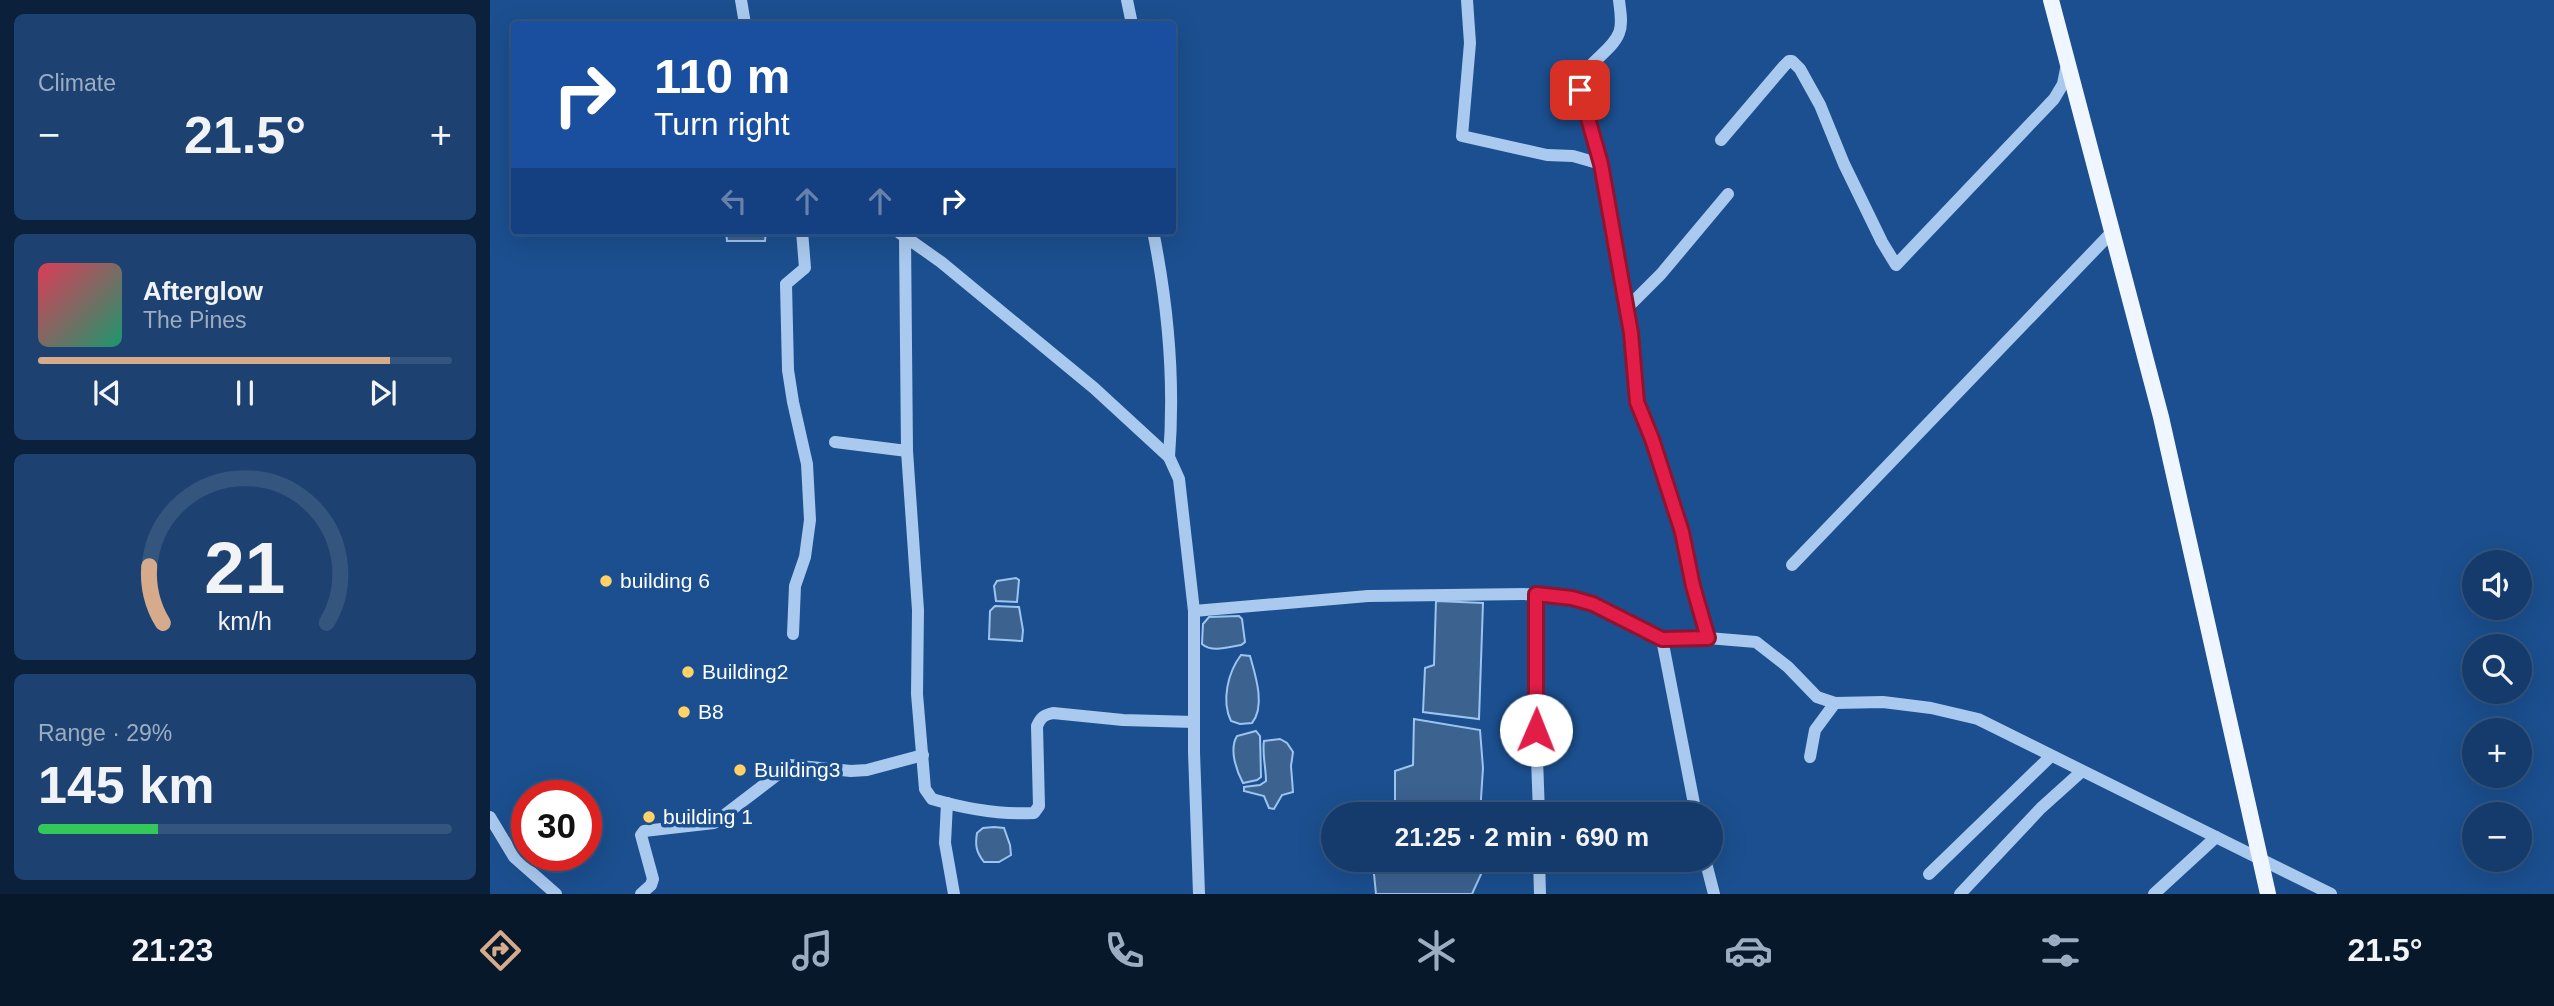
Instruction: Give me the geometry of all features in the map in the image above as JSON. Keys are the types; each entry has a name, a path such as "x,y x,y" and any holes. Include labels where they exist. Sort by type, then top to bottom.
{"main road":[{"path":"2051,0 2161,417 2269,894"}],"street":[{"path":"741,0 744,21"},
{"path":"1128,0 1132,21"},
{"path":"1467,0 1470,43 1462,136 1547,155 1573,156 1601,164"},
{"path":"1619,0 1619,32 1579,82 1601,164 1633,353 1637,402 1682,532 1693,586 1708,638"},
{"path":"1721,141 1784,66 1792,61 1800,69 1820,104 1844,164 1896,265 2054,99 2063,85 2067,60"},
{"path":"1626,309 1661,274 1728,194"},
{"path":"1792,565 2113,231"},
{"path":"793,634 795,586 805,557 810,520 807,464 788,370 786,284 804,268 802,235"},
{"path":"901,235 907,451 918,610 917,694 925,789 932,799 974,810 1034,813 1039,806 1037,726 1046,715 1053,713 1123,720 1194,722"},
{"path":"902,235 941,262 1043,346 1169,457 1179,479 1194,611 1199,894"},
{"path":"1154,235 1163,281 1168,331 1172,424 1169,457"},
{"path":"835,442 907,451"},
{"path":"1194,611 1368,596 1536,594 1572,598 1593,604 1662,639 1708,638 1756,642 1788,667 1817,697 1835,703 1883,702 1931,708 1978,719 2216,838 2259,856 2330,894"},
{"path":"1536,594 1539,802"},
{"path":"1662,639 1694,802"},
{"path":"1810,757 1815,730 1835,703"},
{"path":"641,894 651,885 653,879 641,835 644,831 714,823 790,765 867,770 923,755"},
{"path":"1929,874 2051,756"},
{"path":"1960,894 2041,808 2081,772"},
{"path":"947,803 945,843 954,894"},
{"path":"490,817 514,858 556,894"},
{"path":"2154,894 2216,838"},
{"path":"1539,872 1540,894"},
{"path":"1708,872 1714,894"}],"water":[{"path":"726,235 766,235 765,241 727,241"},
{"path":"1016,578 1019,580 1017,602 996,601 994,586 997,581"},
{"path":"1436,601 1483,603 1479,719 1423,712 1425,668 1434,665"},
{"path":"995,606 1019,607 1022,641 989,639 990,611"},
{"path":"1239,616 1242,619 1245,642 1221,649 1202,644 1203,624 1209,617"},
{"path":"1241,655 1250,656 1259,699 1252,723 1240,724 1231,721 1226,696 1229,678"},
{"path":"1414,719 1480,730 1483,768 1481,802 1395,802 1395,771 1413,765"},
{"path":"1256,731 1260,736 1261,777 1243,783 1234,760 1235,741 1237,736"},
{"path":"1280,739 1287,743 1293,752 1293,792 1282,795 1274,809 1269,808 1264,796 1244,791 1244,787 1260,785 1266,781 1264,741"},
{"path":"983,828 1004,828 1011,855 999,862 984,862 977,848 977,833"},
{"path":"1374,872 1482,872 1472,894 1376,894"}],"place":[{"name":"building 6","path":"606,581"},
{"name":"Building2","path":"688,672"},
{"name":"B8","path":"684,712"},
{"name":"Building3","path":"740,770"},
{"name":"building 1","path":"649,817"}],"route":[{"path":"1536,730 1536,594 1572,598 1593,604 1662,639 1708,638 1693,586 1682,532 1637,402 1631,333 1601,164 1580,90"}]}
